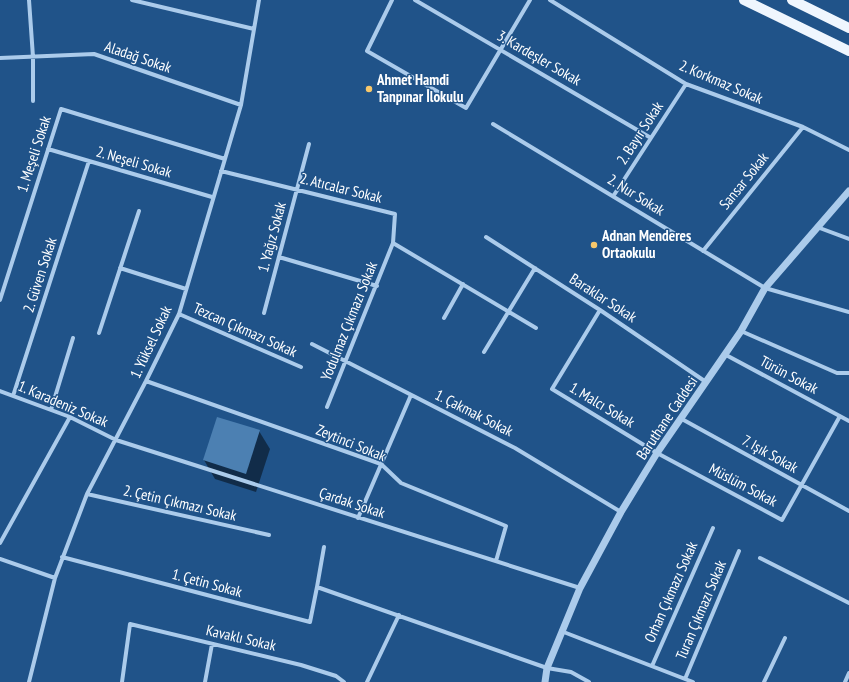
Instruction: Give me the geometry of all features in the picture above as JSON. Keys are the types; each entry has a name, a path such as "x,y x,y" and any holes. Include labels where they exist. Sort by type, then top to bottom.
{"main road":[{"path":"744,0 849,51"},
{"path":"792,0 849,28"}],"street":[{"path":"29,0 34,57 34,101"},
{"path":"132,0 254,29"},
{"name":"1. Yüksel Sokak","path":"29,682 55,578 87,494 116,440 179,314 212,197 241,104 259,0"},
{"path":"392,0 367,51 466,108 530,0"},
{"name":"3. Kardeşler Sokak","path":"415,0 651,138"},
{"name":"2. Korkmaz Sokak","path":"550,0 686,84 803,127 849,150"},
{"name":"Aladağ Sokak","path":"0,58 94,54 241,104"},
{"name":"2. Bayır Sokak","path":"614,195 686,84"},
{"name":"1. Meşeli Sokak","path":"0,300 61,109 225,159"},
{"name":"2. Nur Sokak","path":"493,124 614,195 703,251 766,288 849,312"},
{"name":"Sansar Sokak","path":"703,251 803,127"},
{"name":"1. Yağız Sokak","path":"264,313 309,144"},
{"name":"2. Neşeli Sokak","path":"48,149 212,197"},
{"name":"2. Güven Sokak","path":"13,396 89,161"},
{"name":"2. Atıcalar Sokak","path":"221,171 395,214 394,243"},
{"name":"Baruthane Caddesi","path":"545,682 547,668 561,631 580,588 620,512 680,418 726,355 766,288 849,191"},
{"path":"99,333 139,211"},
{"path":"817,227 849,239"},
{"name":"Baraklar Sokak","path":"486,237 600,310 706,382"},
{"path":"394,243 536,328"},
{"name":"Yodulmaz Çıkmazı Sokak","path":"327,408 394,243"},
{"path":"279,257 377,286"},
{"path":"120,268 186,289"},
{"path":"484,352 535,268"},
{"path":"444,318 463,284"},
{"name":"1. Malcı Sokak","path":"600,310 552,389 657,453"},
{"name":"Tezcan Çıkmazı Sokak","path":"179,314 301,368"},
{"path":"741,331 836,373 849,373"},
{"path":"50,410 73,338"},
{"name":"1. Çakmak Sokak","path":"312,344 515,448 620,512"},
{"name":"Türün Sokak","path":"726,355 849,421"},
{"name":"Zeytinci Sokak","path":"146,381 381,464 401,483 506,526 496,561"},
{"name":"1. Karadeniz Sokak","path":"0,391 70,417 116,440"},
{"path":"358,518 411,394"},
{"path":"802,485 840,416"},
{"path":"0,542 70,417"},
{"name":"7. Işık Sokak","path":"680,418 849,511"},
{"name":"Çardak Sokak","path":"116,440 580,588"},
{"name":"Müslüm Sokak","path":"657,453 782,520 802,485"},
{"name":"2. Çetin Çıkmazı Sokak","path":"87,494 269,535"},
{"name":"Orhan Çıkmazı Sokak","path":"652,666 712,528"},
{"name":"1. Çetin Sokak","path":"62,557 310,622 324,546"},
{"name":"Turan Çıkmazı Sokak","path":"685,679 739,551"},
{"path":"760,558 849,603"},
{"path":"0,559 55,578"},
{"path":"317,586 547,668 571,672 589,682"},
{"path":"367,682 399,615"},
{"name":"Kavaklı Sokak","path":"122,682 130,624 301,665 336,676 344,682"},
{"path":"561,631 693,682"},
{"path":"764,682 785,638"},
{"path":"205,682 212,644"},
{"path":"845,682 849,673"}],"building":[{"path":"217,417 260,430 246,474 203,460"}],"place":[{"name":"Ahmet Hamdi Tanpınar İlokulu","path":"369,89"},
{"name":"Adnan Menderes Ortaokulu","path":"594,245"}]}
